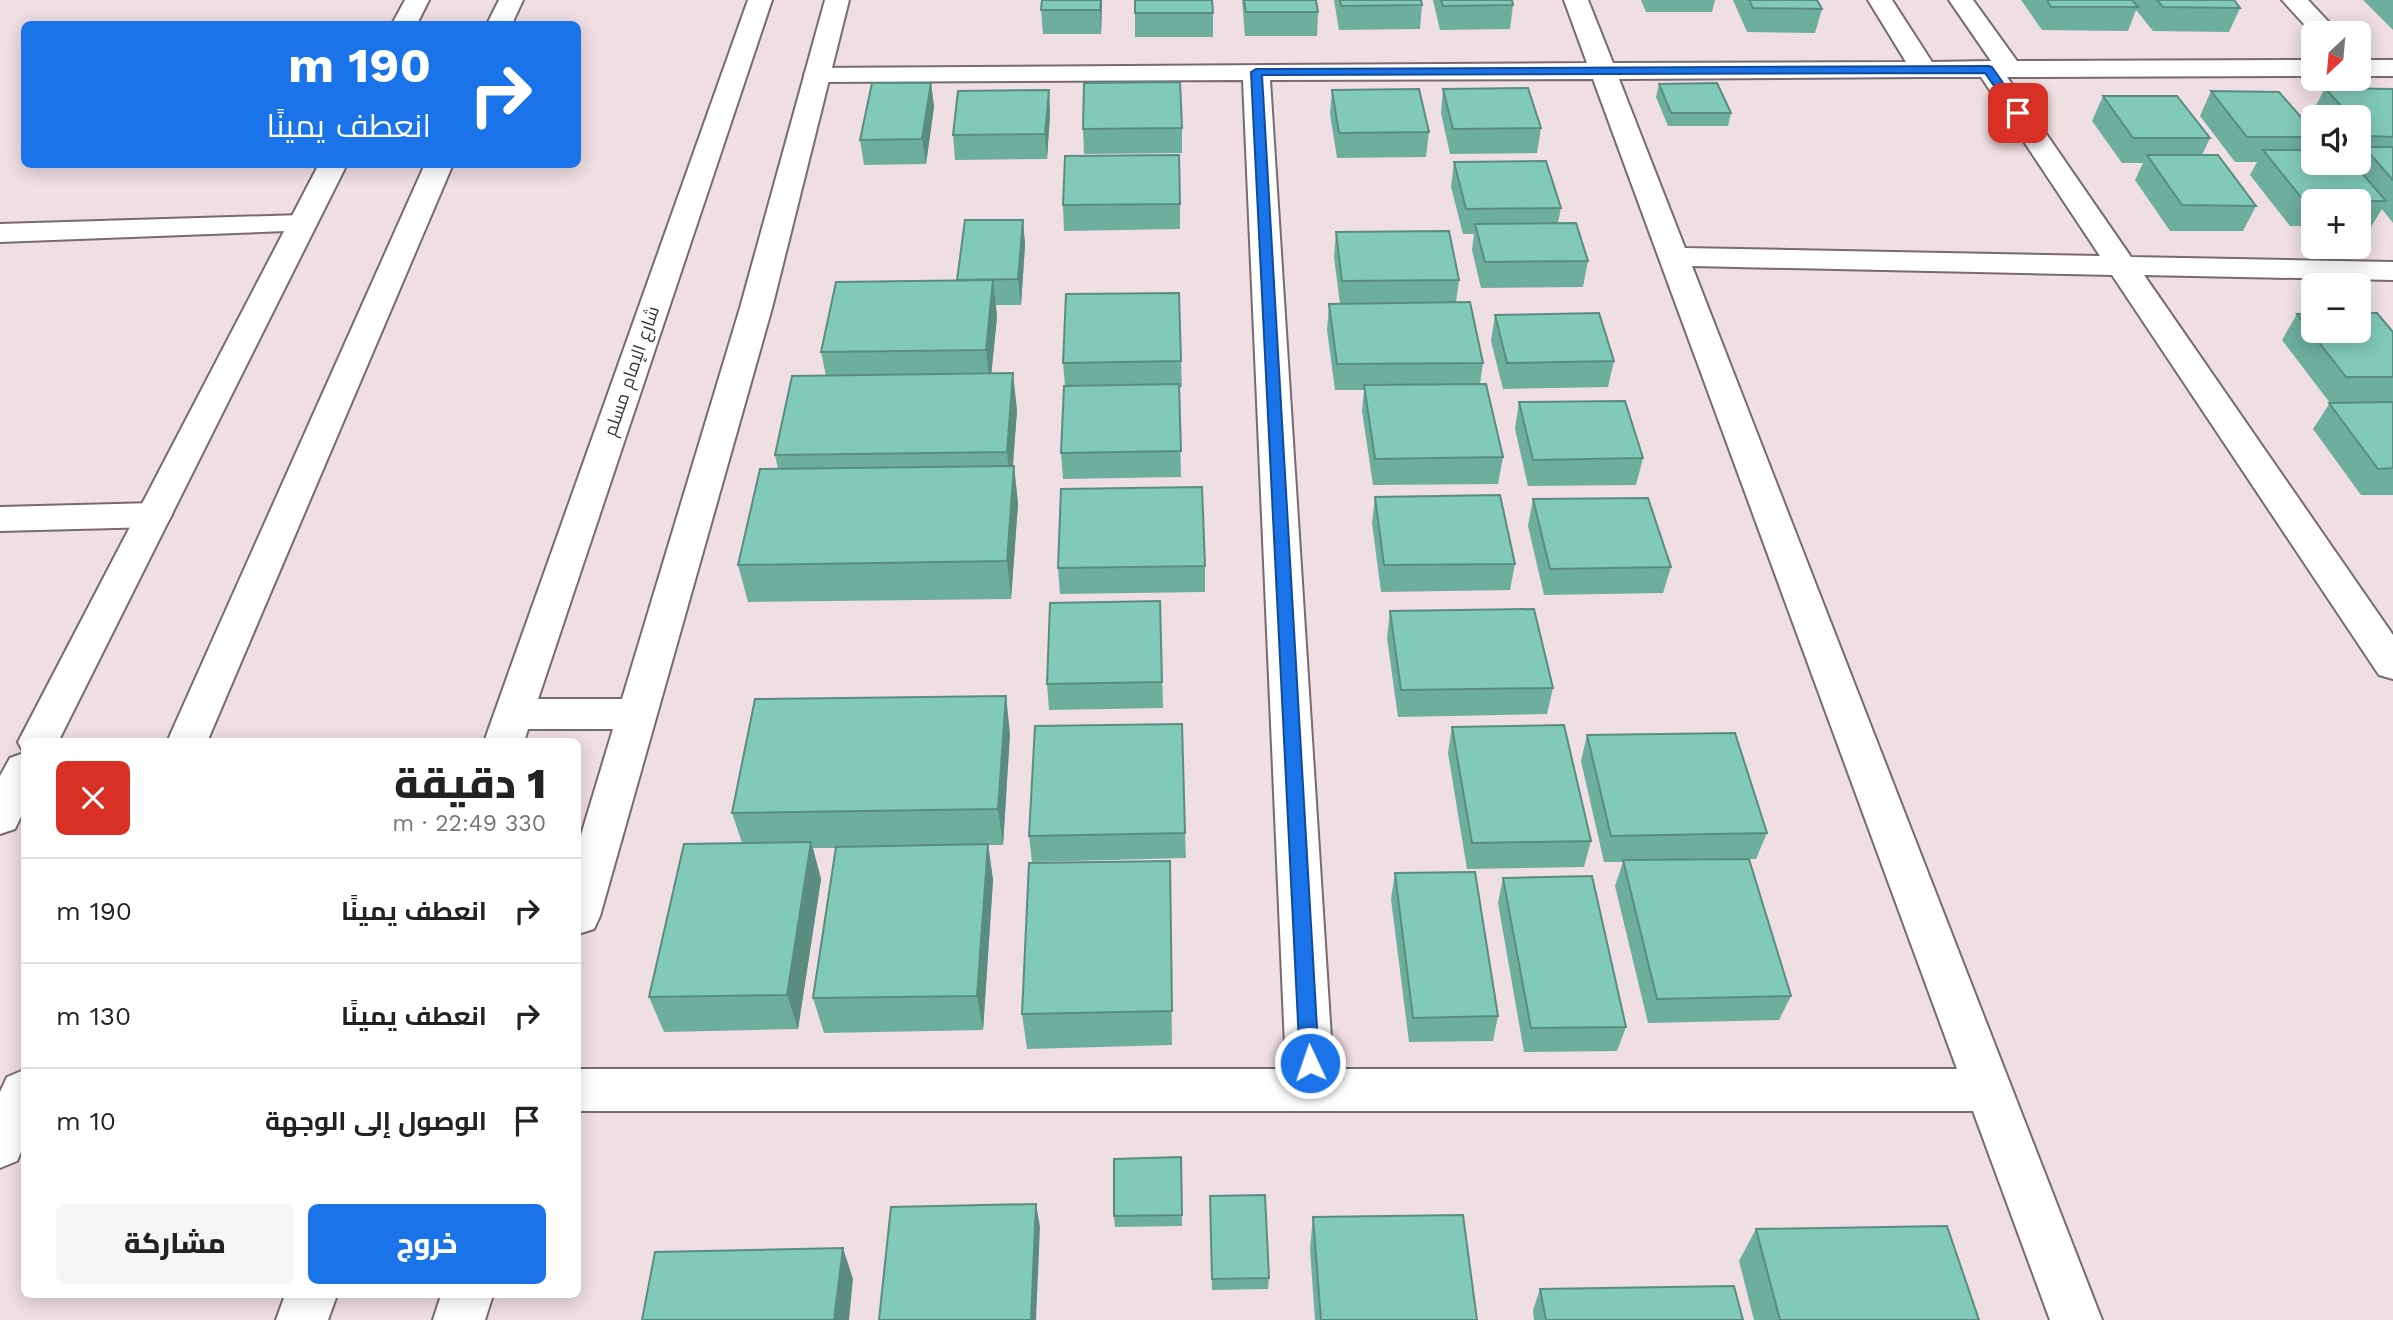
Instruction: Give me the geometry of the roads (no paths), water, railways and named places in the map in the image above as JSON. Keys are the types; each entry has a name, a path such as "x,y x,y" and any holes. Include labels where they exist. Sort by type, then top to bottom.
{"street":[{"path":"406,21 417,0"},
{"path":"501,21 510,0"},
{"name":"شارع الإمام مسلم","path":"508,728 760,0"},
{"path":"581,906 756,307 837,0"},
{"path":"1576,0 1671,257 2076,1320"},
{"path":"1880,0 1923,70"},
{"path":"1961,0 1999,69 2123,267 2393,665"},
{"path":"2294,0 2314,21"},
{"path":"817,74 2301,68"},
{"path":"2371,68 2393,68"},
{"path":"1256,72 1311,1091"},
{"path":"40,738 331,168"},
{"path":"189,738 437,168"},
{"path":"0,233 302,224"},
{"path":"1671,257 2393,271"},
{"path":"0,519 155,515"},
{"path":"508,728 637,713"},
{"path":"0,817 21,775"},
{"path":"581,1090 1988,1090"},
{"path":"0,1145 21,1099"},
{"path":"302,1320 310,1298"},
{"path":"459,1320 466,1298"}]}
